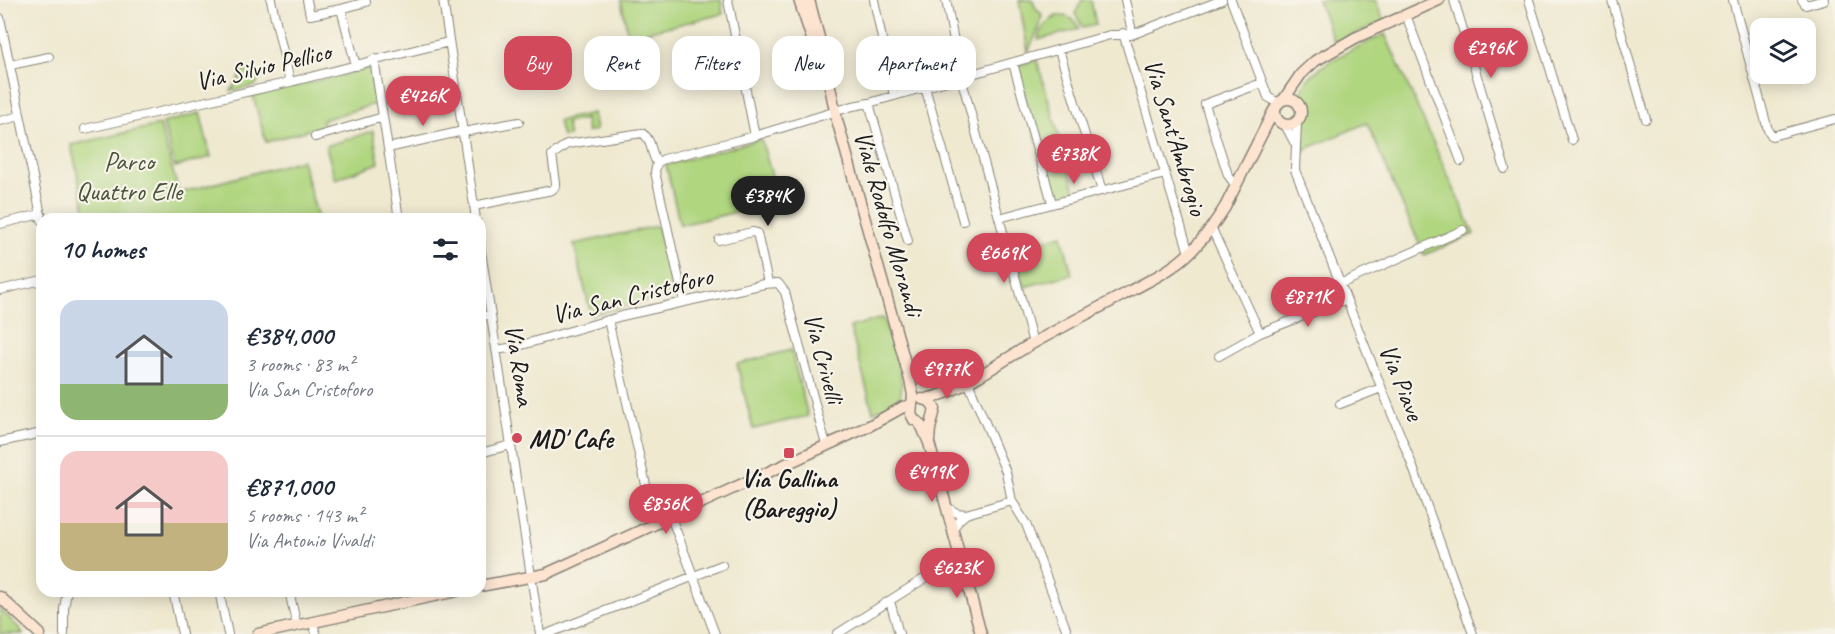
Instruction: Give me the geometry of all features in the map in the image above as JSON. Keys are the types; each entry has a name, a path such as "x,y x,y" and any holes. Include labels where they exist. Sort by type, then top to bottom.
{"street":[{"path":"271,0 290,82"},
{"path":"307,0 310,15 341,9 366,2 365,0"},
{"path":"443,0 475,213"},
{"path":"728,0 755,136"},
{"name":"Viale Rodolfo Morandi","path":"799,0 812,36"},
{"name":"Viale Rodolfo Morandi","path":"809,0 819,36"},
{"path":"874,0 894,96"},
{"path":"946,0 953,36"},
{"name":"Via Sant'Ambrogio","path":"1125,0 1127,34 1189,253"},
{"path":"976,73 1110,35 1127,34 1222,0"},
{"path":"1231,0 1268,97 1278,104"},
{"path":"1454,0 1505,169"},
{"path":"1529,0 1572,140"},
{"path":"1612,0 1646,119"},
{"path":"1733,0 1768,130 1772,136 1835,119"},
{"path":"1804,3 1824,0"},
{"path":"486,585 546,574 826,446 903,407 968,382 1033,343 1154,278 1175,265 1199,244 1236,186 1278,104 1307,67 1356,38 1435,1"},
{"path":"341,9 356,66"},
{"path":"1406,15 1461,160"},
{"path":"0,18 40,213"},
{"name":"Via Silvio Pellico","path":"85,129 290,82 356,66 374,59 449,42"},
{"path":"1059,50 1102,191"},
{"path":"10,65 49,57"},
{"path":"374,59 398,213"},
{"path":"1013,63 1052,203"},
{"path":"1263,134 1270,128 1297,122 1301,110 1295,101 1296,82"},
{"path":"1236,186 1228,175 1205,104 1262,83"},
{"name":"Viale Rodolfo Morandi","path":"830,90 910,380 919,402"},
{"path":"657,163 664,159 755,136 834,111 915,90"},
{"path":"926,90 963,221"},
{"path":"965,90 1033,343"},
{"path":"1278,104 1290,99 1295,101"},
{"path":"869,103 908,241"},
{"path":"1278,104 1276,120 1283,125"},
{"path":"0,121 20,116"},
{"path":"315,137 383,117"},
{"path":"388,148 519,122"},
{"name":"Via Piave","path":"1297,122 1295,170 1411,462 1473,634"},
{"name":"Via Piave","path":"1283,125 1291,133 1296,146"},
{"path":"474,206 552,190 556,186 552,155 563,146 642,133 648,138 657,163 655,172 684,302"},
{"path":"1000,219 1165,174"},
{"path":"0,224 36,218"},
{"path":"1211,227 1260,333"},
{"path":"1340,284 1463,230"},
{"path":"719,240 752,232 757,233 768,283"},
{"path":"0,290 36,281"},
{"name":"Via San Cristoforo","path":"496,351 608,320 768,283 778,283"},
{"name":"Via Crivelli","path":"778,283 785,292 826,446"},
{"name":"Via Roma","path":"486,286 540,634"},
{"path":"1219,356 1260,333 1346,299"},
{"path":"486,315 490,314"},
{"path":"608,320 655,524"},
{"path":"968,382 1006,472 1012,501 1026,524 1068,634"},
{"path":"1340,404 1382,388"},
{"path":"929,443 930,429 938,400 946,392"},
{"path":"919,402 933,404 934,414 926,423 916,421 911,414 919,402"},
{"path":"889,415 904,415 922,426 948,508 981,634"},
{"path":"0,442 36,434"},
{"path":"486,452 511,446"},
{"path":"948,508 957,513 966,514 1012,501"},
{"path":"953,529 966,514"},
{"path":"671,517 715,634"},
{"path":"837,634 960,556"},
{"path":"547,634 722,565"},
{"path":"0,597 30,629 40,634"},
{"path":"64,634 66,597"},
{"path":"174,597 182,634"},
{"path":"220,597 228,634"},
{"path":"290,597 297,626"},
{"path":"258,634 297,626 314,628 416,597"},
{"path":"890,601 899,634"}],"green space":[{"path":"621,0 721,0 723,14 628,36"},
{"path":"1019,0 1033,0 1035,7 1042,15 1040,26 1028,52"},
{"path":"1082,0 1091,0 1096,25 1083,28 1075,14"},
{"path":"1318,0 1375,0 1384,21 1334,43"},
{"path":"1057,16 1071,18 1079,29 1038,40 1044,26"},
{"path":"1385,34 1474,234 1424,255 1367,123 1301,151 1303,131 1309,113 1309,107 1302,92 1305,83 1313,74 1336,58"},
{"path":"1037,60 1076,194 1053,201 1016,66"},
{"path":"370,68 375,104 322,120 323,126 266,142 253,96"},
{"path":"245,69 260,79 255,86 231,91"},
{"path":"200,113 211,157 175,167 163,123"},
{"path":"593,113 596,130 587,132 585,119 566,123 569,136 562,137 558,121"},
{"name":"Parco Quattro Elle","path":"160,125 179,193 302,160 316,213 86,213 71,145"},
{"path":"373,131 379,163 335,179 326,146"},
{"path":"761,139 781,206 773,209 771,204 680,225 666,165"},
{"path":"657,226 674,295 591,315 574,244"},
{"path":"1062,235 1072,274 1024,287 1013,249"},
{"path":"883,318 894,347 902,383 898,399 893,404 873,412 850,327"},
{"path":"791,350 808,416 753,429 737,364"},
{"path":"0,609 20,629 23,634 0,634"}],"place":[{"name":"MD' Cafe","path":"517,438"},
{"name":"Via Gallina (Bareggio)","path":"789,453"}]}
